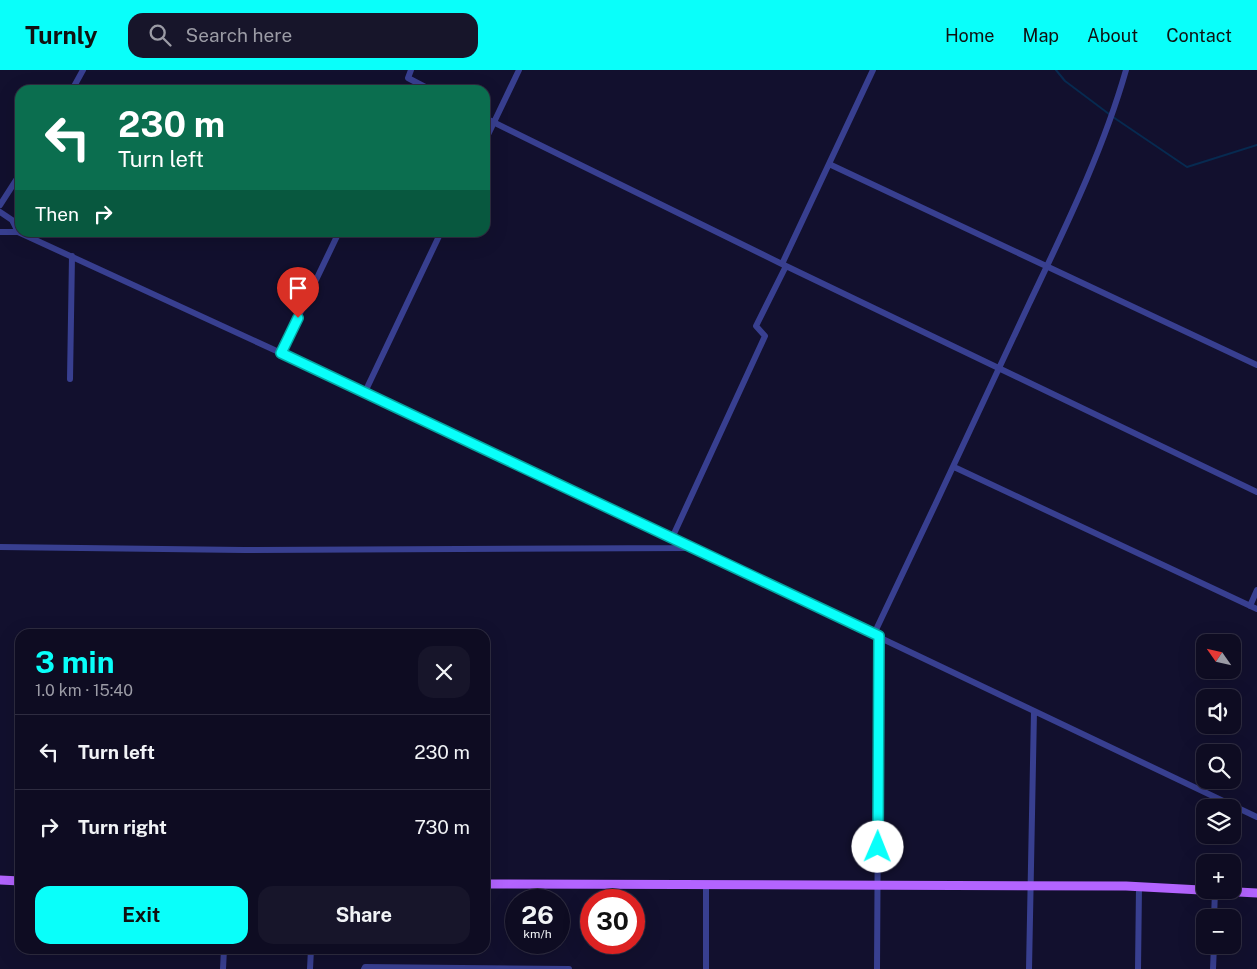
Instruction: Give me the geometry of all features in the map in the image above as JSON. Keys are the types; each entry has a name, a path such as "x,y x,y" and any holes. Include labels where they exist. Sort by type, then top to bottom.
{"main road":[{"path":"0,880 15,881"},
{"path":"490,884 1030,886 1139,887 1196,890"},
{"path":"1241,892 1257,893"}],"street":[{"path":"75,85 83,70"},
{"path":"411,70 408,78 421,85"},
{"path":"490,131 519,70"},
{"path":"672,538 765,336 756,326 873,70"},
{"path":"877,969 876,635 1076,203 1115,110 1126,70"},
{"path":"490,121 784,265 1257,492"},
{"path":"829,164 1257,365"},
{"path":"0,204 15,182"},
{"path":"0,212 12,220 15,226"},
{"path":"0,232 15,232"},
{"path":"29,237 365,392 1257,817"},
{"path":"281,353 337,237"},
{"path":"365,392 439,237"},
{"path":"70,379 72,256"},
{"path":"954,467 1257,609"},
{"path":"0,547 244,550 694,548"},
{"path":"1250,606 1257,590"},
{"path":"1029,969 1034,711"},
{"path":"706,885 706,969"},
{"path":"1138,969 1139,887"},
{"path":"224,954 224,969"},
{"path":"310,969 312,954"},
{"path":"1213,969 1214,954"},
{"path":"364,969 365,967 569,969"}],"waterway":[{"path":"1056,70 1065,81 1109,114"},
{"path":"1113,117 1187,167 1257,145"}],"route":[{"path":"298,318 281,353 879,636 878,847"}]}
